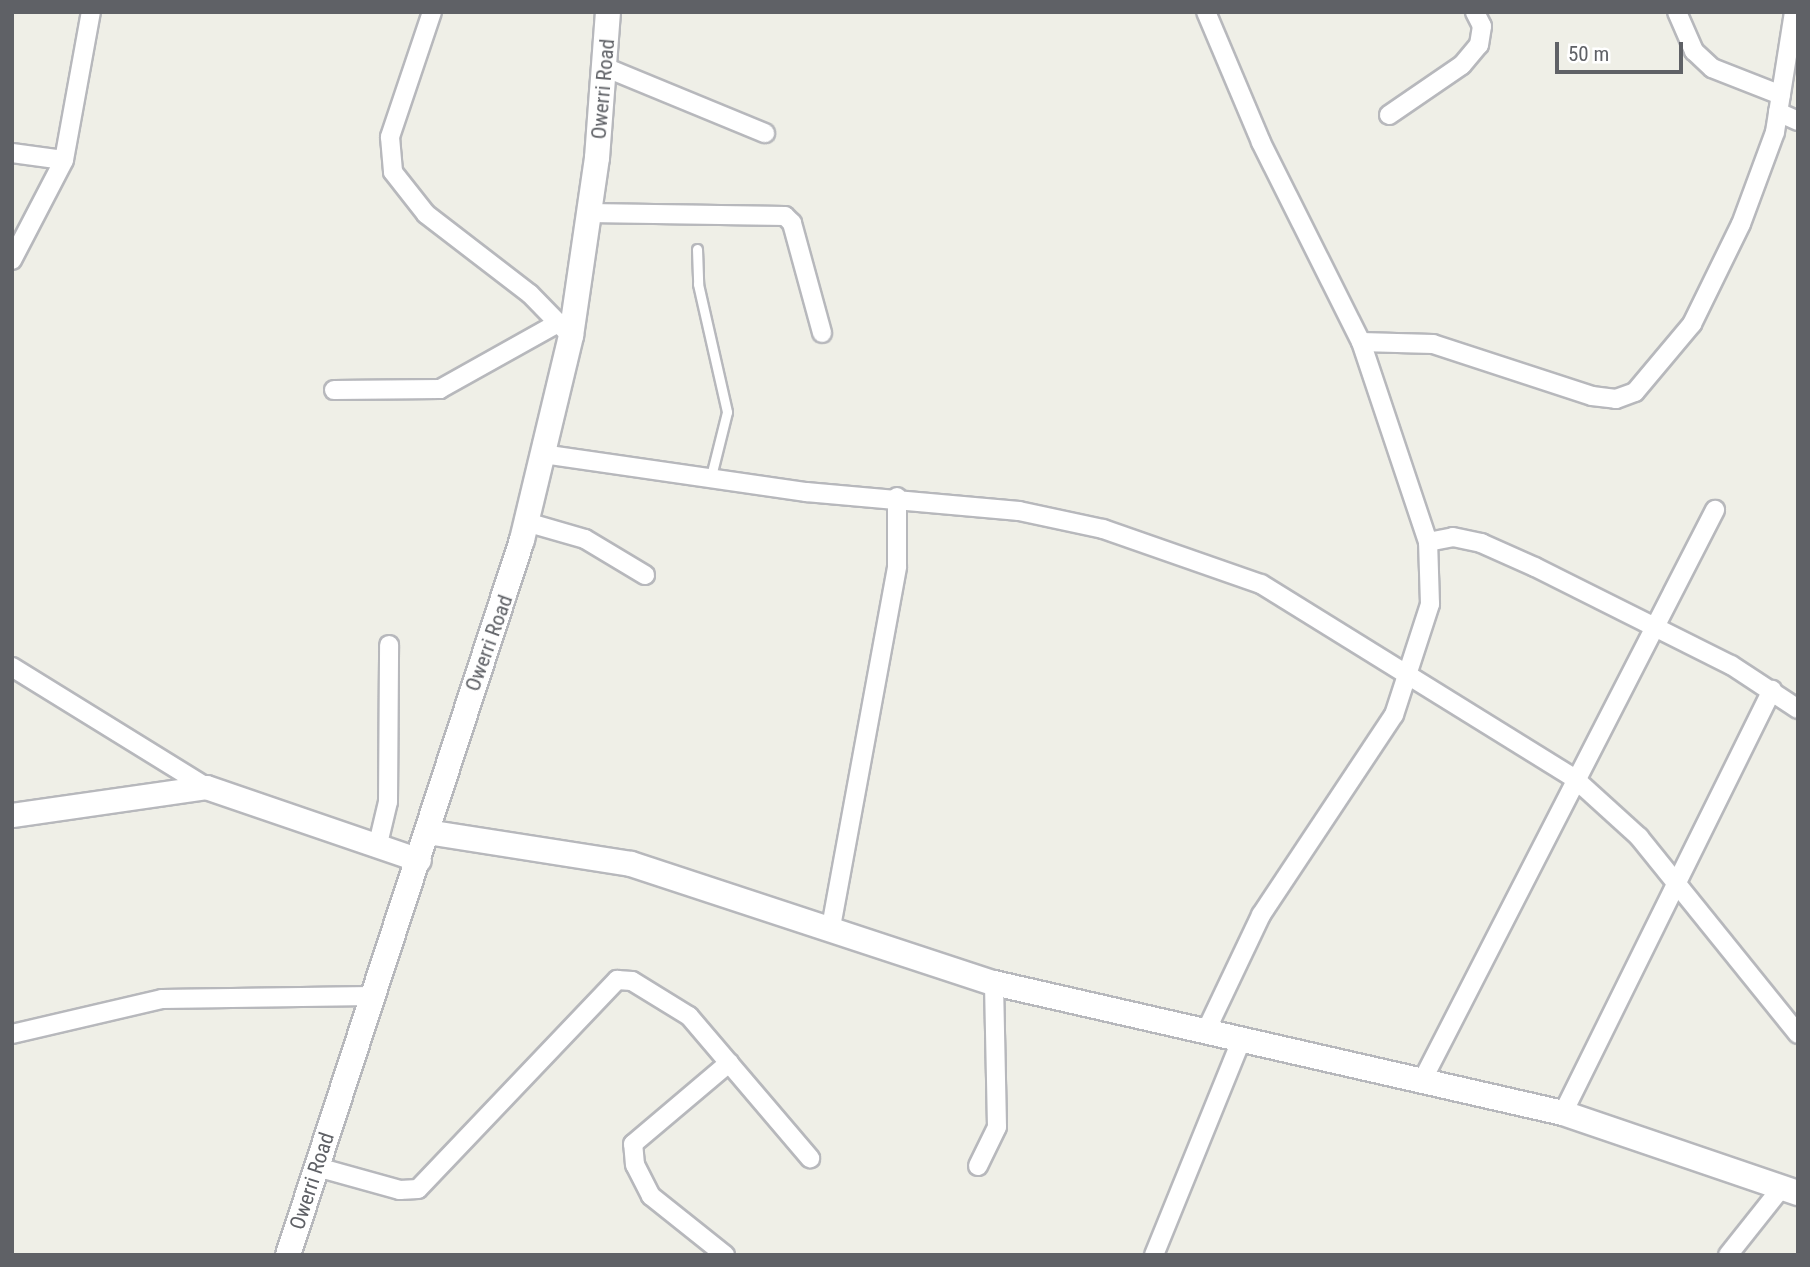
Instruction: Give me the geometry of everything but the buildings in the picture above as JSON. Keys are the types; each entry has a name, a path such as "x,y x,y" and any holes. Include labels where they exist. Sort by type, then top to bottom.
{"main road":[{"name":"Owerri Road","path":"289,1255 371,996 419,860 526,522 589,213 607,68 608,12"},
{"path":"427,832 631,864 831,927 995,983 1563,1113 1790,1190"}],"street":[{"path":"12,260 64,160 91,12"},
{"path":"334,390 440,389 564,330 426,214 393,172 390,137 432,12"},
{"path":"1205,1032 1261,915 1363,768 1411,675 1430,604 1428,542 1362,342 1261,142 1206,12"},
{"path":"1389,115 1470,55 1482,37 1475,12"},
{"path":"1677,12 1694,51 1712,68 1780,104 1798,121"},
{"path":"1362,342 1433,344 1592,396 1616,399 1634,391 1692,324 1761,176 1780,104 1794,12"},
{"path":"607,68 765,133"},
{"path":"12,153 64,160"},
{"path":"589,213 785,216 792,223 822,333"},
{"path":"542,454 710,480 1018,511 1116,533 1261,584 1574,778 1639,837 1798,1034"},
{"path":"831,927 852,841 897,566 897,497"},
{"path":"1422,1081 1574,778 1715,510"},
{"path":"526,522 585,539 645,575"},
{"path":"1428,542 1453,537 1481,543 1654,626 1772,690 1798,709"},
{"path":"377,848 390,776 389,645"},
{"path":"12,667 206,787 377,848 419,860"},
{"path":"1563,1113 1680,887 1772,690"},
{"path":"12,815 206,787"},
{"path":"317,1167 401,1191 418,1189 617,980 632,981 689,1016 810,1158"},
{"path":"978,1166 997,1127 995,983"},
{"path":"12,1034 162,999 371,996"},
{"path":"1154,1255 1241,1041"},
{"path":"725,1255 651,1196 635,1165 633,1144 729,1063"},
{"path":"1728,1255 1790,1190"}],"lane":[{"path":"697,249 698,284 727,412 710,480"}]}
